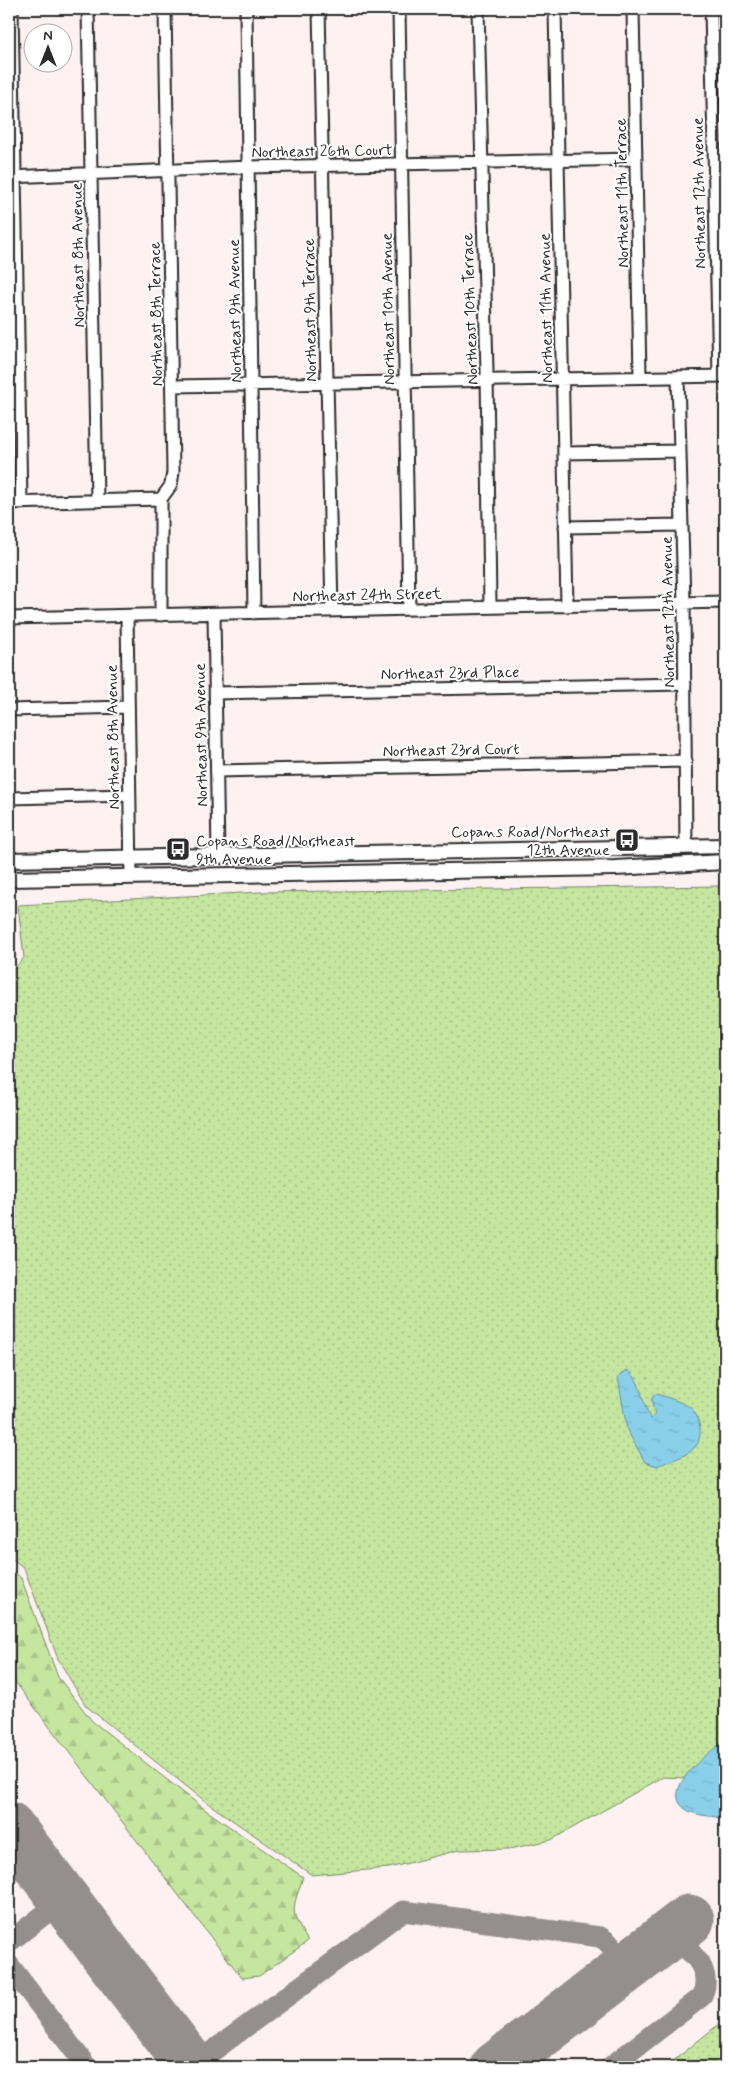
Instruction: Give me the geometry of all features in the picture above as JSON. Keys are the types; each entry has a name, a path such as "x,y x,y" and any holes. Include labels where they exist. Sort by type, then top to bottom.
{"main road":[{"path":"9,860 725,846"},
{"path":"9,879 605,868 725,862"}],"street":[{"path":"12,9 13,177 21,503"},
{"name":"Northeast 8th Avenue","path":"88,9 97,501"},
{"name":"Northeast 8th Terrace","path":"161,615 161,499 171,485 173,472 165,9"},
{"name":"Northeast 9th Avenue","path":"246,9 254,613"},
{"name":"Northeast 9th Terrace","path":"319,9 332,611"},
{"name":"Northeast 10th Avenue","path":"399,9 409,609"},
{"name":"Northeast 10th Terrace","path":"478,9 487,380 490,607"},
{"name":"Northeast 11th Avenue","path":"555,9 567,606"},
{"name":"Northeast 11th Terrace","path":"633,9 640,377"},
{"name":"Northeast 12th Avenue","path":"711,9 720,193 722,376"},
{"path":"712,37 725,37"},
{"name":"Northeast 26th Court","path":"13,177 249,167 636,159"},
{"path":"173,386 722,376"},
{"name":"Northeast 12th Avenue","path":"678,377 684,603 686,848"},
{"path":"564,453 680,451"},
{"path":"9,503 161,499"},
{"path":"565,527 682,525"},
{"name":"Northeast 24th Street","path":"9,618 725,602"},
{"name":"Northeast 9th Avenue","path":"214,614 218,855"},
{"name":"Northeast 8th Avenue","path":"127,616 131,876"},
{"name":"Northeast 23rd Place","path":"216,692 685,684"},
{"path":"9,710 128,707"},
{"name":"Northeast 23rd Court","path":"217,771 686,761"},
{"path":"9,798 129,795"}],"green space":[{"path":"725,886 725,1819 697,1812 682,1805 679,1799 680,1790 685,1778 663,1777 551,1840 509,1849 459,1850 389,1868 312,1875 206,1802 86,1706 58,1659 24,1568 9,1556 9,974 24,958 18,905 261,892"},
{"path":"9,1567 21,1578 58,1677 92,1721 207,1811 303,1877 294,1910 298,1923 308,1941 259,1976 242,1978 9,1674"},
{"path":"725,2017 725,2067 666,2067 720,2023"}],"water":[{"path":"627,1370 639,1385 651,1419 655,1414 651,1400 655,1394 668,1397 691,1408 697,1416 700,1427 698,1443 692,1450 657,1466 645,1462 627,1430 618,1377"},
{"path":"725,1741 725,1819 688,1811 678,1800 678,1790 683,1780 690,1770 709,1752"}],"taxiway":[{"path":"9,1942 64,1899"},
{"path":"191,2067 403,1911 600,1937 612,1947 615,1953 612,1974 603,1986"},
{"path":"610,2067 701,1997 704,1990 705,1976 702,1969 695,1957 683,1946 664,1945 646,1953"},
{"path":"9,1965 87,2067"}],"runway":[{"path":"9,1827 192,2067"},
{"path":"496,2067 689,1920"}],"place":[{"name":"Copans Road/Northeast 12th Avenue","path":"627,840"},
{"name":"Copans Road/Northeast 9th Avenue","path":"178,849"}]}
